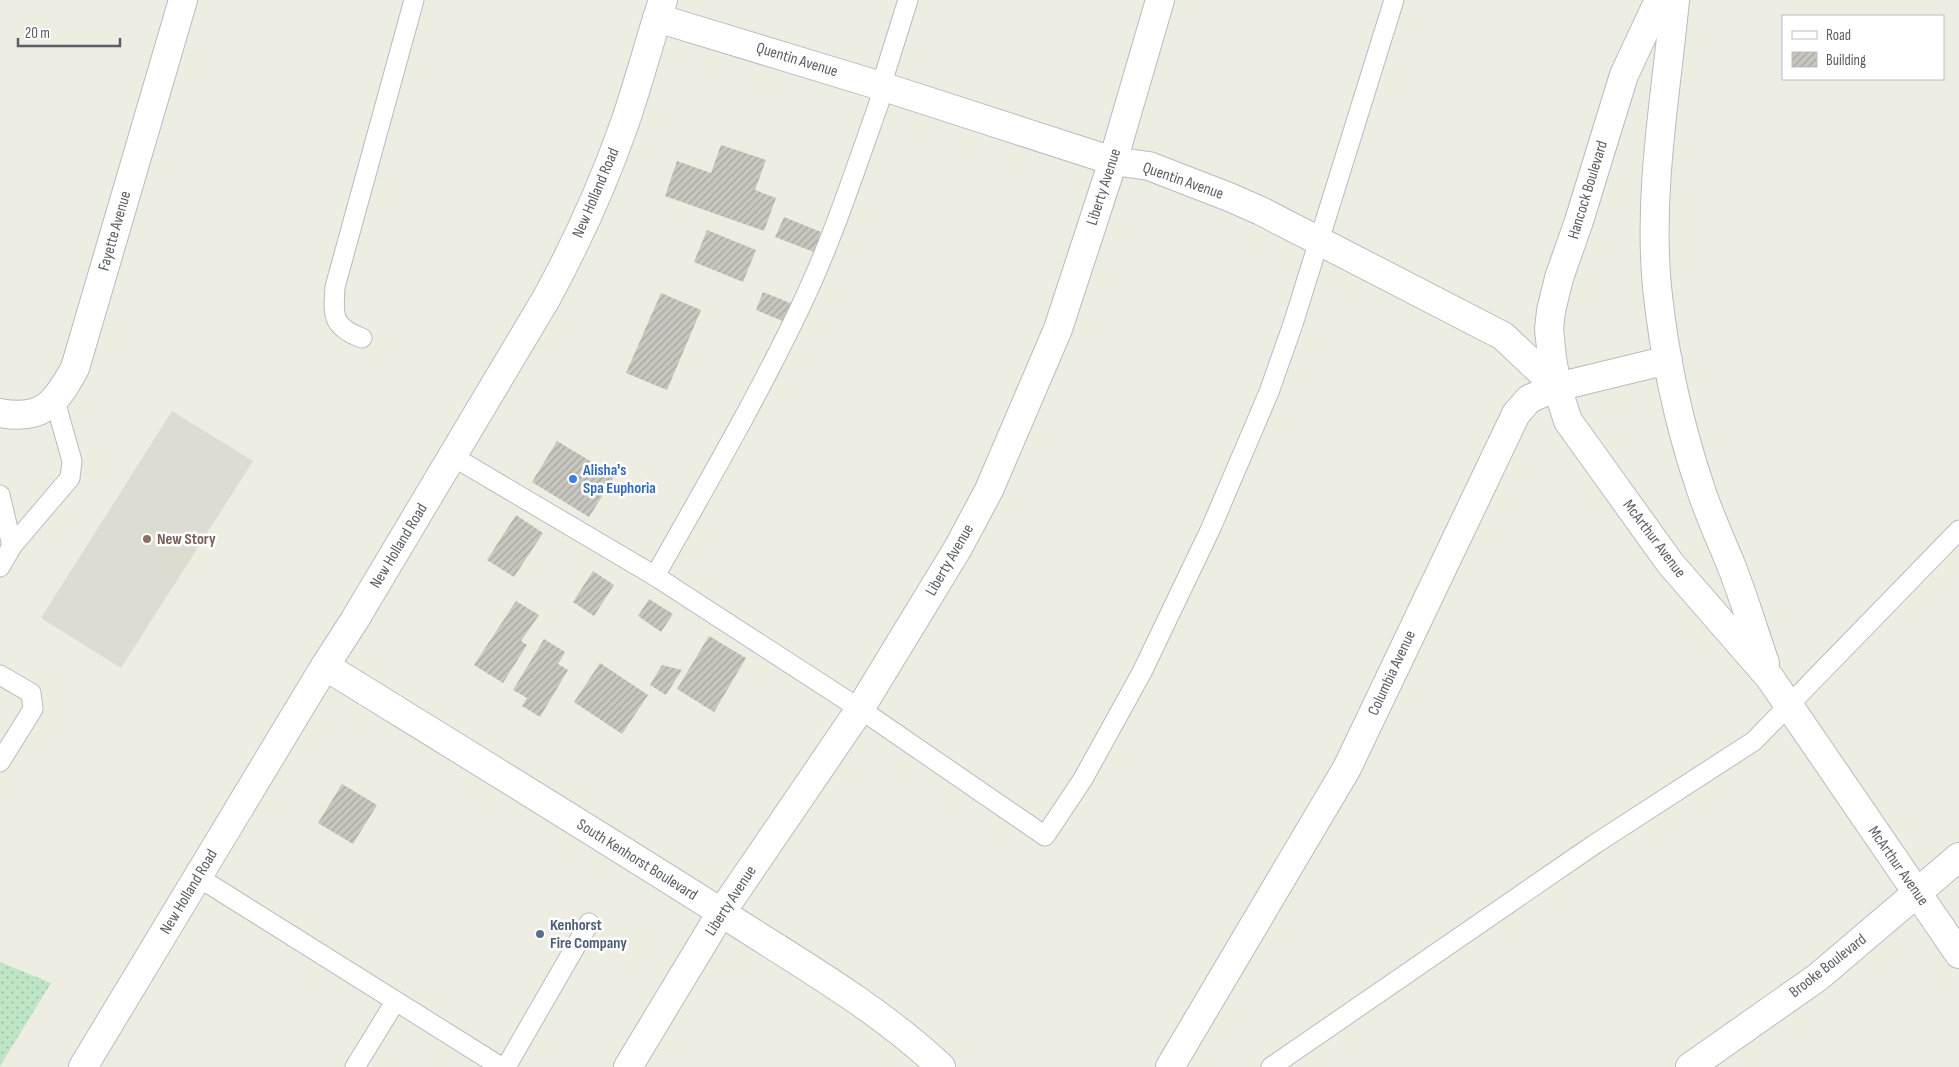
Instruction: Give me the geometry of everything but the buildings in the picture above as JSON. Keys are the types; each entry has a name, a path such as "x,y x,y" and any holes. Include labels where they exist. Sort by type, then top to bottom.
{"street":[{"name":"Fayette Avenue","path":"0,413 16,416 44,410 55,401 64,389 75,368 183,0"},
{"name":"Liberty Avenue","path":"628,1067 721,913 860,709 958,548 989,490 1058,329 1113,161 1160,0"},
{"name":"Hancock Boulevard","path":"1557,387 1549,329 1559,278 1579,221 1624,75 1659,0"},
{"path":"1668,360 1657,287 1655,244 1657,181 1675,0"},
{"name":"Quentin Avenue","path":"660,9 881,86 1113,161 1149,166 1230,197 1261,211 1503,336 1557,387"},
{"name":"New Holland Road","path":"83,1067 354,621 546,299 571,253 623,128 660,9"},
{"name":"Columbia Avenue","path":"1170,1067 1347,768 1516,414 1529,399 1557,387 1668,360"},
{"name":"McArthur Avenue","path":"1668,360 1681,418 1700,487 1714,527 1729,560 1770,678"},
{"name":"McArthur Avenue","path":"1557,387 1568,421 1670,563 1770,678 1916,894 1959,954"},
{"name":"South Kenhorst Boulevard","path":"325,666 608,840 836,986 916,1044 941,1067"},
{"name":"Brooke Boulevard","path":"1690,1067 1818,977 1959,857"}],"lane":[{"path":"362,338 347,332 336,320 334,306 335,287 414,0"},
{"path":"655,576 744,418 798,311 834,230 879,103 881,86 908,0"},
{"path":"452,456 655,576 860,709 1045,836 1083,779 1142,672 1211,528 1269,392 1293,324 1394,0"},
{"path":"0,567 12,546 70,478 72,461 55,401"},
{"path":"0,495 12,546"},
{"path":"1271,1067 1594,844 1754,740 1959,530"},
{"path":"0,675 31,692 33,709 0,762"},
{"path":"198,876 395,1002 501,1067"},
{"path":"506,1067 589,923"},
{"path":"355,1067 395,1002"}],"shaded area":[{"name":"New Story","path":"172,411 253,461 121,668 41,618"}],"green space":[{"path":"0,962 51,983 0,1066"}],"place":[{"name":"Alisha's Spa Euphoria","path":"573,479"},
{"name":"New Story","path":"147,539"},
{"name":"Kenhorst Fire Company","path":"540,934"}]}
